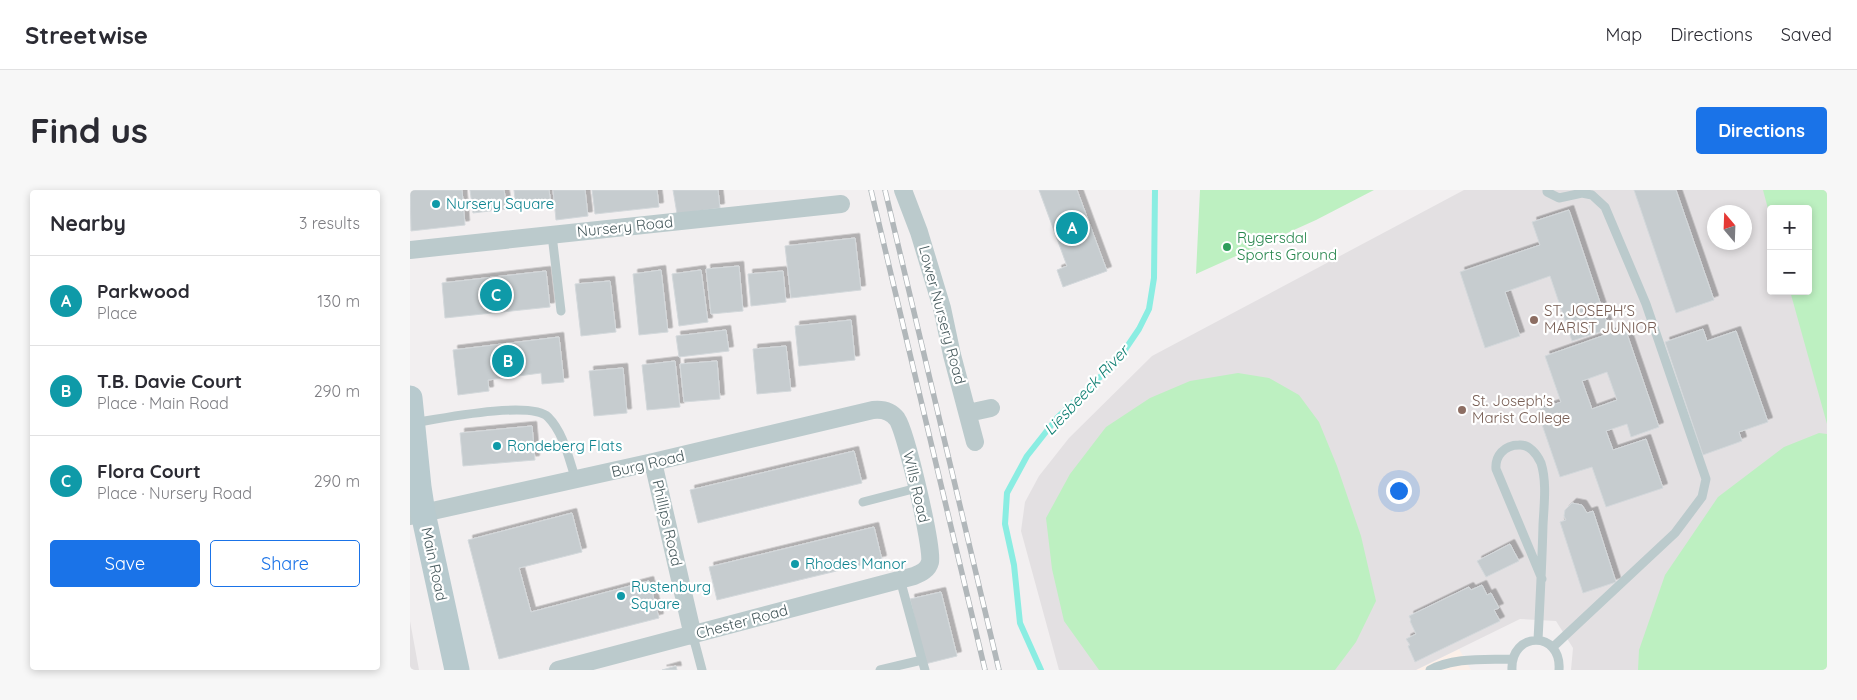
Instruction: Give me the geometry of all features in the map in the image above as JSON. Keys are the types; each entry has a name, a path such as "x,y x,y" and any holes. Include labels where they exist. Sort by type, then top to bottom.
{"main road":[{"name":"Main Road","path":"410,398 417,515 457,670"}],"street":[{"name":"Lower Nursery Road","path":"903,190 919,232 942,308 952,355 975,442"},
{"name":"Nursery Road","path":"410,250 841,204"},
{"path":"968,413 991,408"},
{"name":"Burg Road","path":"417,515 576,480 873,410 885,411"},
{"name":"Wills Road","path":"885,411 897,420 913,470 930,556 930,563 925,570"},
{"name":"Phillips Road","path":"653,462 693,636"},
{"name":"Chester Road","path":"558,670 693,636 914,576 925,570"}],"lane":[{"path":"1546,190 1558,198 1582,193 1592,195 1605,206 1646,304 1706,479 1702,497 1675,534 1553,647"},
{"path":"552,235 561,311"},
{"path":"412,423 488,412 528,410 542,412 554,425 560,436 576,480"},
{"path":"1538,640 1542,579 1544,490 1540,463 1529,446 1514,445 1500,453 1496,469 1542,579"},
{"path":"863,502 917,488"},
{"path":"900,579 925,670"},
{"name":"Phillips Road","path":"693,636 702,670"},
{"path":"1512,670 1512,659 1522,644 1538,640 1546,642 1553,647 1560,661 1560,670"},
{"path":"1430,670 1455,662 1512,659"},
{"path":"880,670 922,660"}],"shaded area":[{"name":"St. Joseph's Marist College","path":"1464,190 1827,190 1827,670 1571,670 1573,648 1556,621 1520,619 1416,670 1059,670 1021,531 1025,502 1039,476 1069,438 1152,356"},
{"path":"410,621 419,670 410,670"},
{"path":"1459,649 1471,670 1416,670"}],"green space":[{"name":"Rygersdal Sports Ground","path":"1200,190 1374,190 1316,220 1196,274"},
{"path":"1763,190 1827,190 1827,424 1791,295 1812,295 1812,205 1767,205"},
{"path":"1238,373 1269,378 1299,395 1319,422 1337,466 1361,536 1376,601 1356,642 1335,670 1099,670 1064,621 1052,569 1046,518 1070,474 1106,427 1150,398 1190,381"},
{"path":"1819,433 1827,434 1827,670 1638,670 1639,650 1665,575 1718,497 1784,447"}],"building":[{"name":"Nursery Square","path":"410,190 462,190 465,225 411,231"},
{"path":"470,190 504,190 507,209 473,213"},
{"path":"514,190 549,190 551,204 516,208"},
{"path":"553,190 585,190 588,216 556,220"},
{"path":"592,190 657,190 659,207 595,214"},
{"path":"673,190 718,190 720,208 677,214"},
{"path":"1039,190 1077,190 1107,271 1063,287 1057,270 1067,266"},
{"path":"1634,190 1676,190 1714,300 1676,313"},
{"path":"1569,210 1609,329 1572,341 1550,276 1505,292 1520,336 1485,348 1460,272 1540,245 1532,222"},
{"path":"855,238 861,290 791,298 785,246"},
{"path":"739,266 743,311 711,314 706,269"},
{"path":"661,270 668,332 639,335 633,274"},
{"path":"701,270 708,322 679,326 672,274"},
{"path":"546,271 550,307 445,318 442,283"},
{"path":"783,271 786,302 751,306 748,274"},
{"path":"610,281 616,332 581,336 575,284"},
{"path":"851,320 855,360 799,366 795,326"},
{"path":"1625,328 1659,427 1631,437 1627,424 1606,431 1613,450 1646,439 1663,488 1606,507 1592,467 1560,477 1537,410 1561,402 1545,356","holes":["1607,372 1617,400 1592,409 1582,381"]},
{"path":"1703,329 1707,341 1736,331 1768,422 1739,432 1742,441 1703,455 1665,342"},
{"path":"726,330 729,351 679,357 676,336"},
{"path":"559,337 564,382 542,384 541,373 488,380 489,391 458,395 453,350"},
{"path":"786,346 791,391 757,394 753,349"},
{"path":"675,361 680,407 647,410 642,365"},
{"path":"717,361 720,399 684,402 680,364"},
{"path":"623,368 627,413 594,416 589,371"},
{"name":"Rondeberg Flats","path":"532,426 535,460 463,466 460,433"},
{"path":"854,451 862,483 698,523 690,490"},
{"path":"1572,503 1582,505 1587,513 1593,511 1616,582 1583,593 1560,522 1566,520 1564,516 1565,510"},
{"name":"Rustenburg Square","path":"572,513 582,552 519,568 531,612 649,581 659,618 499,659 468,540"},
{"name":"Rhodes Manor","path":"874,527 882,560 717,600 709,567"},
{"path":"1510,544 1519,561 1486,577 1477,561"},
{"path":"1482,585 1487,595 1491,593 1499,608 1494,610 1500,621 1415,662 1408,646 1410,645 1406,639 1416,634 1409,616 1469,587 1471,590"},
{"path":"941,592 957,656 925,664 910,599"},
{"path":"676,666 677,670 662,670"}],"waterway":[{"name":"Liesbeeck River","path":"1041,670 1020,623 1014,565 1005,524 1007,493 1027,456 1057,418 1118,360 1139,329 1149,309 1154,278 1155,190"}],"railway":[{"path":"871,190 985,670"},
{"path":"885,190 999,670"}],"place":[{"name":"Nursery Square","path":"436,204"},
{"name":"Parkwood","path":"1072,228"},
{"name":"Rygersdal Sports Ground","path":"1227,247"},
{"name":"Flora Court","path":"496,295"},
{"name":"ST. JOSEPH'S MARIST JUNIOR","path":"1534,320"},
{"name":"T.B. Davie Court","path":"508,361"},
{"name":"St. Joseph's Marist College","path":"1462,410"},
{"name":"Rondeberg Flats","path":"497,446"},
{"name":"Rhodes Manor","path":"795,564"},
{"name":"Rustenburg Square","path":"621,596"}]}
